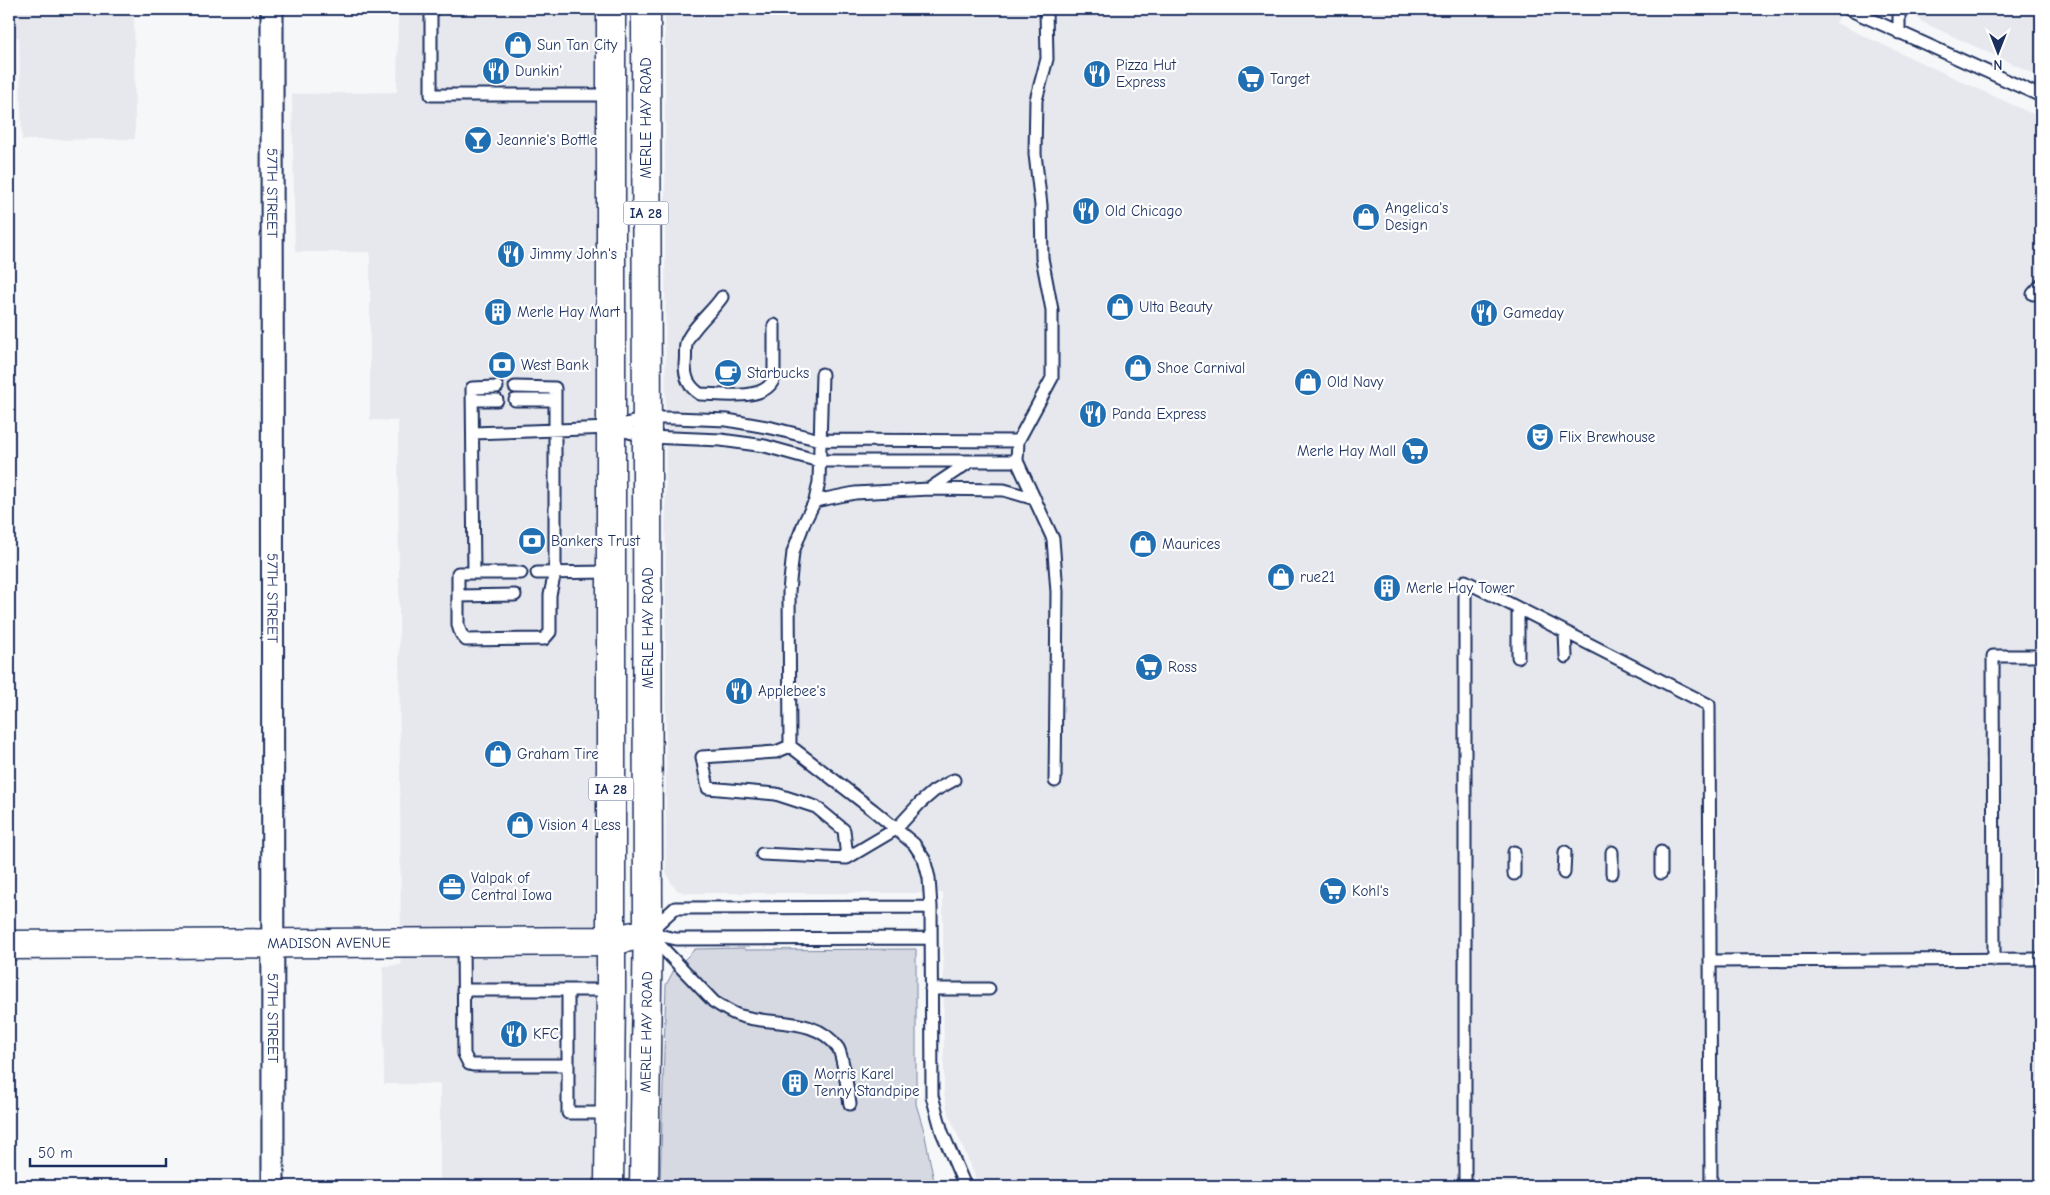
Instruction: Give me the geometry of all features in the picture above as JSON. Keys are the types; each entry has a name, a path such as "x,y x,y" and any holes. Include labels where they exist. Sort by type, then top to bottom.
{"main road":[{"name":"IA 28","path":"609,1186 612,428 611,9"},
{"name":"MERLE HAY ROAD","path":"644,1186 648,933 646,9"},
{"name":"MADISON AVENUE","path":"9,945 611,941 648,933"}],"street":[{"name":"57TH STREET","path":"272,9 273,1186"}],"lane":[{"path":"431,9 431,95 612,95"},
{"path":"1046,9 1047,58 1036,100 1035,154 1042,205 1042,258 1052,310 1052,378 1018,441 1017,461 1053,539 1057,592 1055,781"},
{"path":"1848,9 1865,13 1899,33 2041,96"},
{"path":"1899,9 1899,33"},
{"path":"2033,294 2041,285"},
{"path":"722,297 715,309 690,336 686,344 685,375 687,381 700,394 756,394 766,390 772,384 774,378 774,325"},
{"path":"790,746 789,591 792,561 797,538 815,502 819,482 822,374"},
{"path":"474,573 472,388 497,387"},
{"path":"515,387 555,388 554,572 550,595 550,632 544,639 466,640 460,633 458,625 458,573 521,573"},
{"path":"472,400 497,400"},
{"path":"515,400 555,400"},
{"path":"473,433 648,427 727,420 772,428 820,440 1018,441"},
{"path":"612,428 648,427 765,446 819,461 1017,461"},
{"path":"928,489 971,461"},
{"path":"815,502 855,493 928,489 1004,490 1035,499"},
{"path":"538,573 610,572"},
{"path":"1465,1186 1465,581 1565,632 1615,663 1709,705 1711,1186"},
{"path":"538,594 550,595"},
{"path":"458,596 515,595"},
{"path":"1518,608 1518,657"},
{"path":"1565,632 1566,657"},
{"path":"1994,960 1993,656 2041,656"},
{"path":"790,746 896,828 914,844 924,860 931,907 932,1096 942,1132 965,1186"},
{"path":"790,746 776,752 702,757 708,788 776,794 816,807 844,830 847,858"},
{"path":"762,854 847,858 896,828 927,797 954,780"},
{"path":"1514,852 1514,874"},
{"path":"1564,852 1564,873"},
{"path":"1612,852 1612,873"},
{"path":"1662,852 1662,873"},
{"path":"648,933 674,908 931,907"},
{"path":"648,933 676,939 931,938"},
{"path":"648,933 714,1002 741,1016 796,1024 814,1029 828,1038 839,1049 848,1086 850,1104"},
{"path":"463,942 464,1054 469,1064 473,1066 568,1066"},
{"path":"1710,961 2041,959"},
{"path":"931,989 989,989"},
{"path":"463,990 611,990"},
{"path":"568,990 568,1113 610,1113"}],"shaded area":[{"path":"9,9 134,9 135,139 22,140 19,37 9,37"},
{"path":"398,9 611,9 609,1186 440,1186 440,1084 384,1084 383,966 401,965 398,421 370,420 370,252 295,252 292,94 397,92"},
{"name":"Merle Hay Mall","path":"665,9 1843,9 1836,23 2041,118 2041,1186 979,1186 948,1112 944,1093 943,893 685,893 677,890 666,872"},
{"path":"1912,9 2041,9 2041,77 1922,22 1914,15"},
{"path":"744,948 745,950 916,949 916,1104 924,1131 935,1186 660,1186 666,985 674,970 695,949"}],"place":[{"name":"Sun Tan City","path":"518,45"},
{"name":"Dunkin'","path":"496,71"},
{"name":"Pizza Hut Express","path":"1097,74"},
{"name":"Target","path":"1251,79"},
{"name":"Jeannie's Bottle","path":"478,140"},
{"name":"Old Chicago","path":"1086,211"},
{"name":"Angelica's Design","path":"1366,217"},
{"name":"Jimmy John's","path":"511,254"},
{"name":"Ulta Beauty","path":"1120,307"},
{"name":"Merle Hay Mart","path":"498,312"},
{"name":"Gameday","path":"1484,313"},
{"name":"West Bank","path":"502,365"},
{"name":"Shoe Carnival","path":"1138,368"},
{"name":"Starbucks","path":"728,373"},
{"name":"Old Navy","path":"1308,382"},
{"name":"Panda Express","path":"1093,414"},
{"name":"Flix Brewhouse","path":"1540,437"},
{"name":"Merle Hay Mall","path":"1415,451"},
{"name":"Bankers Trust","path":"532,541"},
{"name":"Maurices","path":"1143,544"},
{"name":"rue21","path":"1281,577"},
{"name":"Merle Hay Tower","path":"1387,588"},
{"name":"Ross","path":"1149,667"},
{"name":"Applebee's","path":"739,691"},
{"name":"Graham Tire","path":"498,754"},
{"name":"Vision 4 Less","path":"520,825"},
{"name":"Valpak of Central Iowa","path":"452,887"},
{"name":"Kohl's","path":"1333,891"},
{"name":"KFC","path":"514,1034"},
{"name":"Morris Karel Tenny Standpipe","path":"795,1083"}]}
